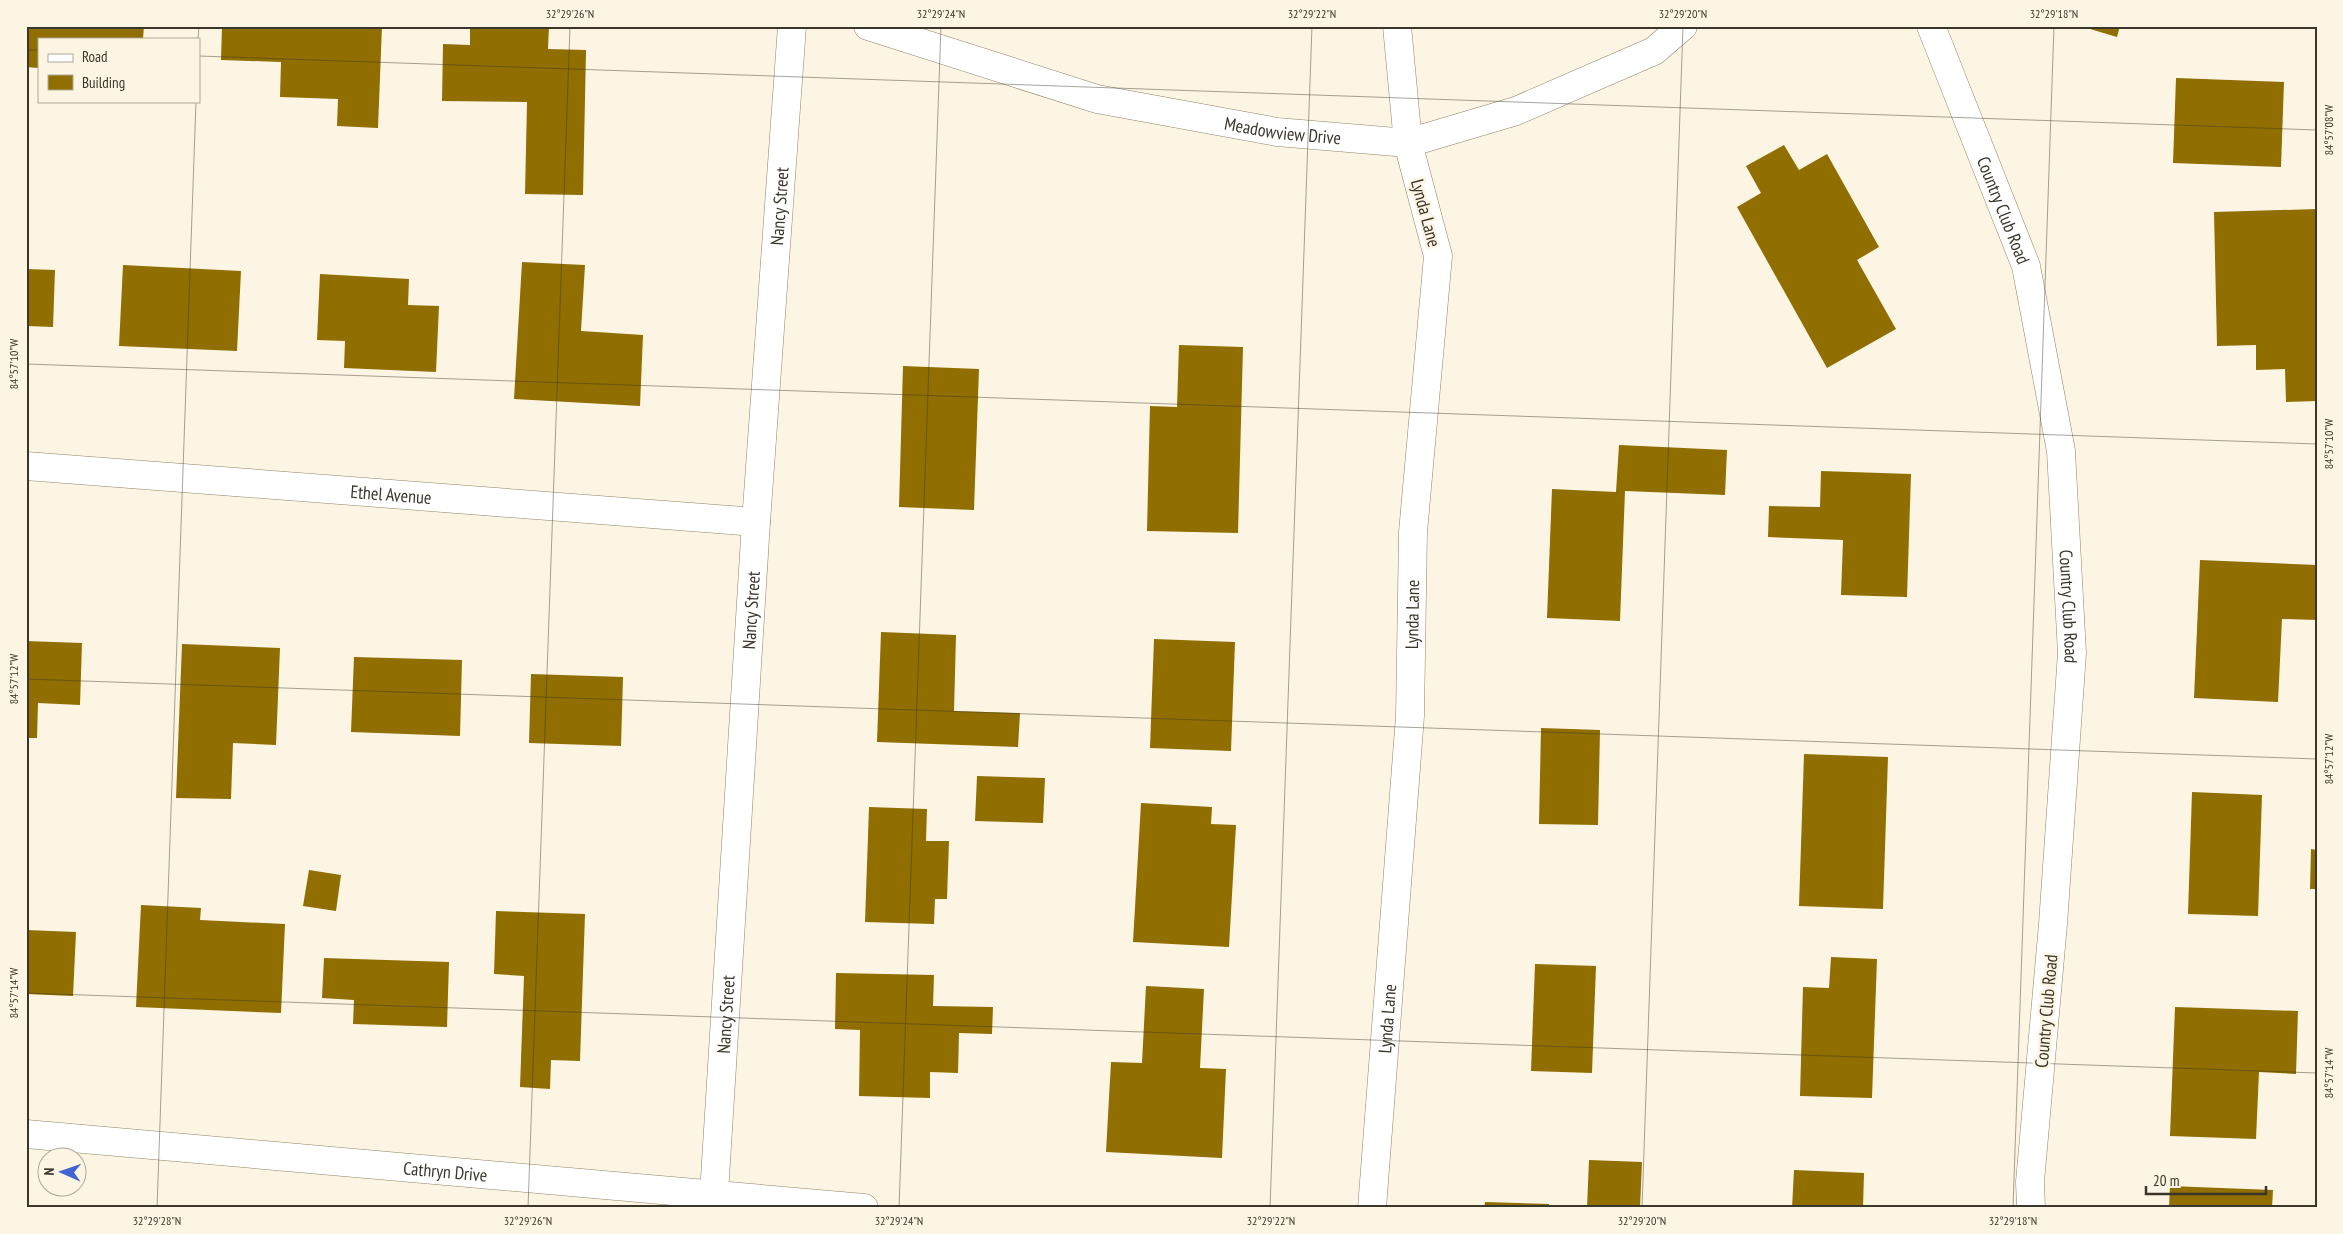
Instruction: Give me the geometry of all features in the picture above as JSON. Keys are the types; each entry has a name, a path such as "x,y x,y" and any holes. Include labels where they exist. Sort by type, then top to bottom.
{"street":[{"name":"Nancy Street","path":"714,1194 756,522 792,26"},
{"name":"Meadowview Drive","path":"868,26 1097,100 1277,132 1408,143 1516,111 1654,51 1683,26"},
{"name":"Lynda Lane","path":"1372,1208 1410,716 1413,532 1438,256 1408,143 1397,26"},
{"name":"Country Club Road","path":"1931,26 2026,266 2061,451 2072,653 2053,924 2030,1182 2031,1208"},
{"name":"Ethel Avenue","path":"26,466 756,522"},
{"name":"Cathryn Drive","path":"26,1134 864,1208"}],"building":[{"path":"26,26 144,26 143,38 38,38 38,68 26,67"},
{"path":"222,26 382,26 378,128 337,126 338,99 280,97 281,62 221,60"},
{"path":"470,26 549,26 548,49 586,50 583,195 525,194 527,102 442,101 443,44 470,45"},
{"path":"2080,26 2120,26 2117,37"},
{"path":"2176,78 2284,82 2281,167 2173,163"},
{"path":"1784,145 1799,170 1827,154 1879,247 1857,260 1896,329 1827,368 1737,207 1761,193 1746,166"},
{"path":"2317,209 2317,401 2286,402 2285,369 2256,370 2256,345 2217,346 2214,212"},
{"path":"522,262 585,265 581,331 643,335 640,406 514,399"},
{"path":"123,265 241,271 237,351 119,346"},
{"path":"26,269 55,270 53,327 26,326"},
{"path":"320,274 409,279 408,305 439,306 436,372 344,368 345,341 317,340"},
{"path":"1179,345 1243,347 1238,533 1147,531 1150,406 1177,407"},
{"path":"903,366 979,369 974,510 899,507"},
{"path":"1619,445 1727,450 1725,495 1625,491 1620,621 1547,618 1552,489 1616,492"},
{"path":"1821,471 1911,474 1907,597 1841,595 1843,540 1768,537 1769,506 1820,507"},
{"path":"2200,560 2317,565 2317,620 2282,619 2278,702 2194,698"},
{"path":"881,632 956,635 954,711 1020,713 1018,747 877,742"},
{"path":"1154,639 1235,642 1231,751 1150,748"},
{"path":"26,641 82,643 80,705 38,703 37,738 26,738"},
{"path":"182,644 280,648 276,745 233,743 231,799 176,798"},
{"path":"354,657 462,660 460,736 351,732"},
{"path":"531,674 623,677 621,746 529,743"},
{"path":"1541,728 1600,730 1598,825 1539,824"},
{"path":"1804,754 1888,757 1883,909 1799,906"},
{"path":"977,776 1045,778 1043,823 975,821"},
{"path":"2192,792 2262,795 2258,916 2188,914"},
{"path":"1141,803 1212,807 1211,824 1236,825 1229,947 1133,942"},
{"path":"869,807 927,809 926,841 949,841 947,899 935,899 934,924 865,922"},
{"path":"2311,849 2317,850 2317,889 2310,889"},
{"path":"309,870 341,875 336,911 303,906"},
{"path":"141,905 201,908 200,920 285,924 281,1013 136,1007"},
{"path":"496,911 585,914 580,1061 551,1060 550,1089 520,1087 524,976 494,974"},
{"path":"26,930 76,932 73,996 26,994"},
{"path":"1831,957 1877,959 1872,1098 1800,1096 1803,987 1829,988"},
{"path":"324,958 449,962 447,1027 353,1024 354,1000 322,998"},
{"path":"1535,964 1596,966 1592,1073 1531,1071"},
{"path":"836,973 934,975 933,1006 993,1007 992,1034 959,1033 958,1073 930,1072 930,1098 859,1096 860,1030 835,1029"},
{"path":"1146,986 1204,989 1200,1068 1226,1069 1222,1158 1106,1152 1111,1062 1142,1063"},
{"path":"2175,1007 2298,1011 2296,1074 2259,1072 2256,1139 2170,1136"},
{"path":"1589,1160 1642,1162 1640,1208 1587,1208"},
{"path":"1794,1170 1864,1173 1863,1208 1792,1208"},
{"path":"2170,1186 2273,1190 2272,1208 2169,1208"},
{"path":"1485,1202 1549,1204 1549,1208 1484,1208"}]}
